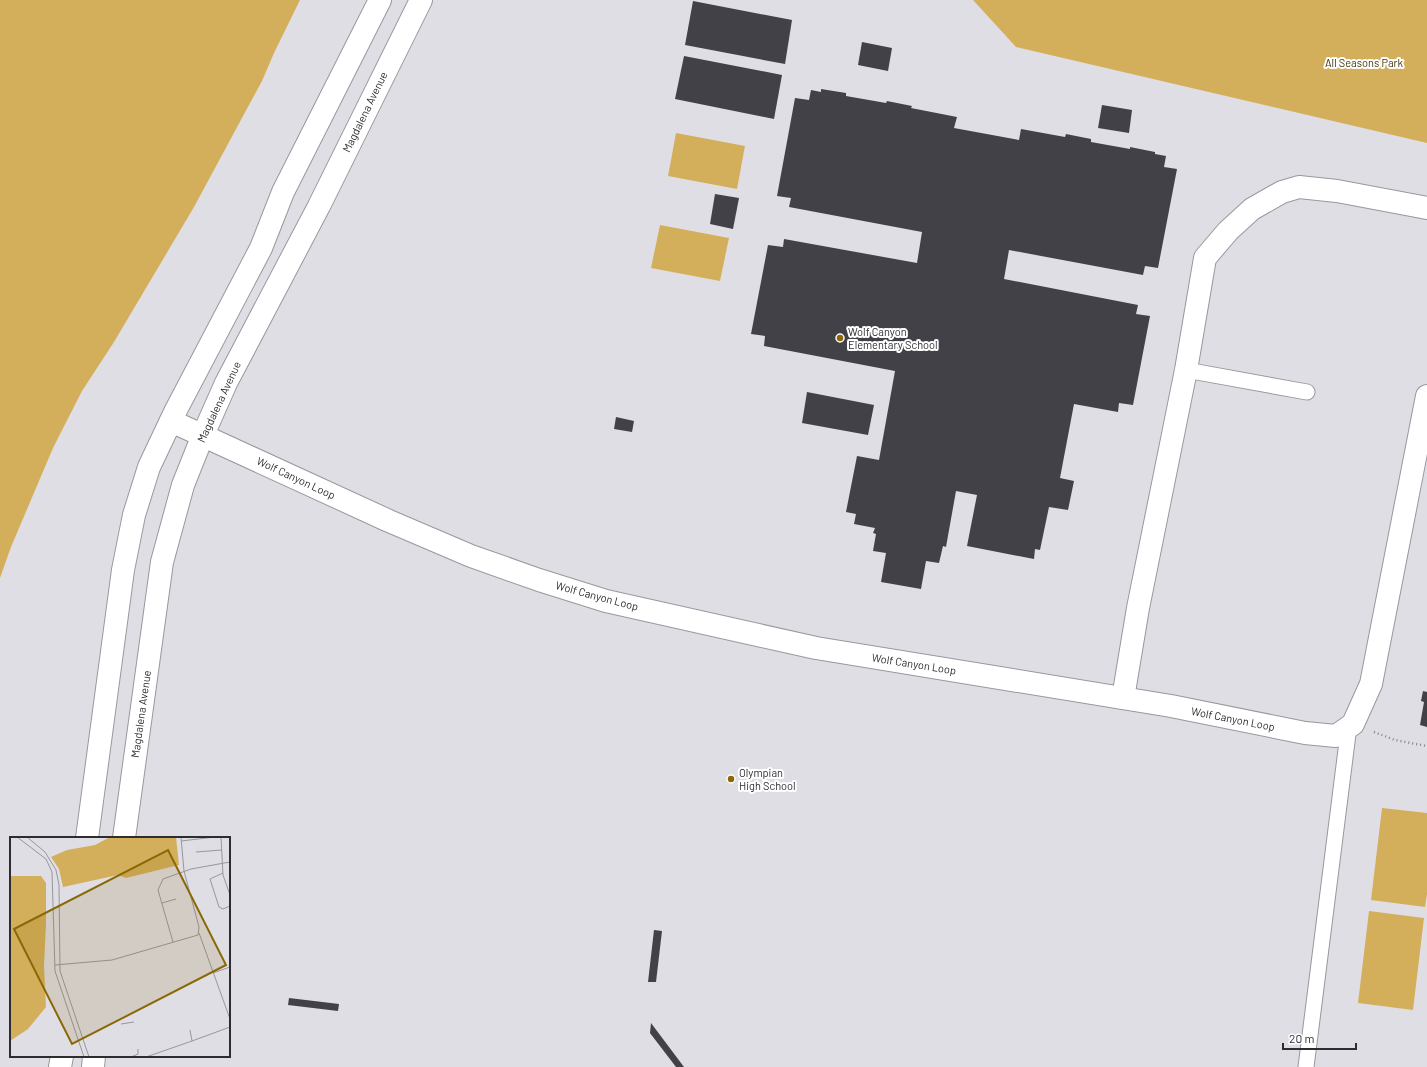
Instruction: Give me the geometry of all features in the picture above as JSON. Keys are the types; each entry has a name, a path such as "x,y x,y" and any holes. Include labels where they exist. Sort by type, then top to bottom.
{"street":[{"path":"87,837 123,570 134,515 149,467 171,421 261,248 283,192 380,0"},
{"name":"Magdalena Avenue","path":"124,837 162,562 183,485 226,383 319,206 421,0"},
{"path":"1123,698 1138,608 1186,370 1205,258 1228,230 1252,209 1282,192 1299,187 1337,191 1427,208"},
{"path":"1351,725 1371,684 1427,396"},
{"name":"Wolf Canyon Loop","path":"171,421 390,521 471,556 539,580 606,601 816,648 1170,706 1305,734 1336,736 1351,725"},
{"path":"60,1067 62,1057"},
{"path":"93,1067 94,1057"}],"lane":[{"path":"1186,370 1307,392"},
{"path":"1306,1067 1351,725"}],"path":[{"path":"1351,725 1395,740 1427,746"}],"green space":[{"path":"0,0 300,0 262,81 194,207 114,342 82,391 53,448 11,547 0,578"},
{"name":"All Seasons Park","path":"973,0 1427,0 1427,143 1016,47"},
{"path":"676,133 745,146 737,189 668,176"},
{"path":"660,225 729,238 720,281 651,268"},
{"path":"1382,808 1427,813 1427,894 1425,907 1371,900"},
{"path":"1369,911 1424,918 1413,1010 1358,1003"}],"building":[{"path":"693,1 792,20 785,64 685,45"},
{"path":"862,42 892,48 888,71 858,65"},
{"path":"684,56 782,75 774,119 675,99"},
{"path":"821,89 846,93 846,96 886,103 887,101 912,106 911,108 957,117 954,128 1019,140 1021,129 1065,137 1066,134 1091,139 1091,142 1155,152 1155,154 1166,156 1164,167 1177,169 1158,268 1145,266 1143,275 1009,250 1004,279 1138,305 1136,314 1150,316 1133,405 1119,403 1118,412 1074,404 1060,478 1074,481 1068,510 1049,507 1040,550 1035,549 1034,559 967,546 977,495 956,491 946,547 943,546 939,563 926,561 921,589 881,582 886,553 873,551 876,534 873,533 875,528 854,524 856,514 846,512 857,456 879,460 895,371 764,346 765,336 751,334 768,245 783,247 784,239 917,263 922,232 789,207 791,198 777,196 795,98 809,100 811,90 821,92"},
{"path":"1102,105 1132,110 1129,133 1098,128"},
{"path":"715,194 739,198 733,229 710,224"},
{"path":"807,392 874,405 868,435 802,423"},
{"path":"616,417 634,421 632,432 614,429"},
{"path":"1423,691 1427,692 1427,727 1420,725 1424,702 1421,701"},
{"path":"654,930 662,931 656,982 648,982"},
{"path":"289,998 339,1004 338,1011 288,1005"},
{"path":"651,1023 684,1067 676,1067 650,1033"}],"place":[{"name":"Wolf Canyon Elementary School","path":"840,338"},
{"name":"Olympian High School","path":"731,779"}]}
